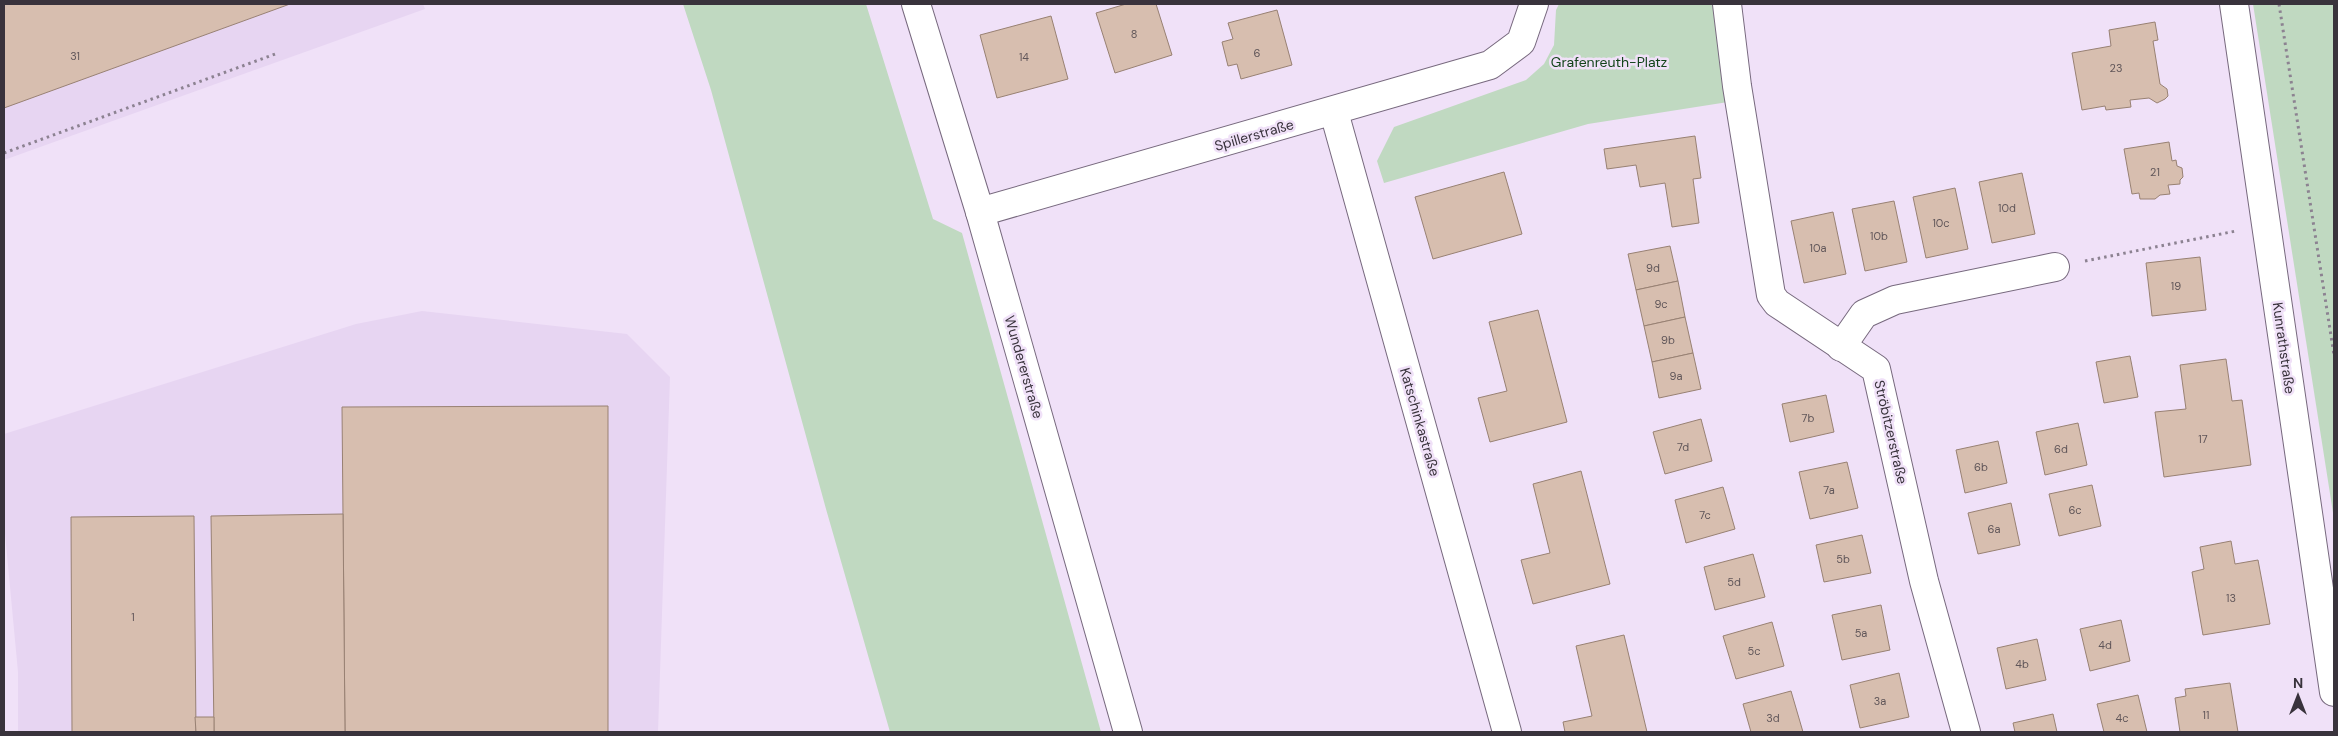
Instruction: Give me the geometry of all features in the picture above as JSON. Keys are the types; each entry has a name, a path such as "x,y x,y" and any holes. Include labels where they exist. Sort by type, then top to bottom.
{"street":[{"name":"Wundererstraße","path":"916,4 980,212 1128,732"},
{"name":"Spillerstraße","path":"980,212 1334,112 1490,65 1521,42 1534,4"},
{"name":"Ströbitzerstraße","path":"1727,4 1737,86 1771,295 1777,303 1876,369 1924,581 1966,732"},
{"name":"Kunrathstraße","path":"2234,4 2334,692"},
{"name":"Katschinkastraße","path":"1334,112 1507,732"},
{"path":"1841,347 1864,314 1895,300 2055,267"}],"path":[{"path":"2279,4 2334,355"},
{"path":"4,153 278,52"},
{"path":"2055,267 2266,226"}],"shaded area":[{"path":"4,4 423,4 425,9 4,160"},
{"path":"422,311 627,334 670,377 658,732 18,732 18,672 4,523 4,434 356,324"}],"green space":[{"path":"683,4 866,4 933,219 962,233 1101,732 890,732 826,509 711,90"},
{"name":"Grafenreuth-Platz","path":"1559,4 1717,4 1728,102 1588,124 1384,183 1377,161 1394,127 1526,80 1544,64 1554,45 1556,10"},
{"path":"2253,4 2334,4 2334,519"}],"building":[{"path":"4,4 290,4 4,108"},
{"path":"1126,4 1156,4 1172,55 1115,73 1096,13"},
{"path":"1277,10 1292,65 1241,79 1237,64 1228,66 1222,42 1233,39 1228,23"},
{"path":"1051,16 1068,79 997,98 980,35"},
{"path":"2155,22 2158,40 2153,41 2160,84 2167,89 2168,96 2157,103 2149,98 2130,100 2131,107 2106,110 2105,106 2082,110 2072,53 2111,46 2109,30"},
{"path":"1695,136 1701,178 1693,179 1699,223 1672,227 1665,183 1640,187 1636,165 1607,169 1604,149"},
{"path":"2169,142 2172,161 2176,160 2177,166 2182,168 2183,177 2180,180 2180,184 2168,185 2170,194 2160,195 2155,199 2140,199 2139,193 2132,194 2124,149"},
{"path":"1504,172 1522,234 1433,259 1415,197"},
{"path":"2022,173 2035,234 1992,243 1979,182"},
{"path":"1955,188 1968,249 1926,258 1913,197"},
{"path":"1894,201 1907,262 1865,271 1852,209"},
{"path":"1833,212 1846,274 1804,283 1791,221"},
{"path":"1670,246 1678,281 1636,290 1628,254"},
{"path":"2200,257 2206,310 2152,316 2146,263"},
{"path":"1678,281 1685,317 1644,326 1636,290"},
{"path":"1538,310 1567,422 1490,442 1478,398 1507,391 1489,322"},
{"path":"1685,317 1693,353 1652,362 1644,326"},
{"path":"1693,353 1701,389 1659,398 1652,362"},
{"path":"2130,356 2138,397 2104,403 2096,362"},
{"path":"2226,359 2232,401 2242,400 2251,465 2164,477 2155,412 2186,409 2180,365"},
{"path":"1826,395 1834,432 1790,442 1782,404"},
{"path":"608,406 608,732 345,732 342,407"},
{"path":"1701,419 1712,461 1665,474 1653,432"},
{"path":"2078,423 2087,465 2045,475 2036,432"},
{"path":"1998,441 2007,483 1965,493 1956,450"},
{"path":"1847,462 1858,508 1810,519 1799,472"},
{"path":"1581,471 1610,584 1533,604 1521,560 1550,553 1533,484"},
{"path":"2092,485 2101,526 2059,536 2049,494"},
{"path":"1723,487 1735,529 1686,543 1675,500"},
{"path":"2011,503 2020,545 1978,554 1968,513"},
{"path":"343,514 345,732 214,732 211,516"},
{"path":"194,516 196,732 72,732 71,517"},
{"path":"1862,535 1871,573 1824,582 1816,545"},
{"path":"2231,541 2235,564 2258,560 2270,624 2203,635 2192,572 2204,569 2200,547"},
{"path":"1753,554 1765,597 1715,610 1704,567"},
{"path":"1881,605 1890,650 1842,660 1832,615"},
{"path":"2121,620 2130,661 2090,671 2080,629"},
{"path":"1772,622 1784,666 1736,679 1723,636"},
{"path":"1624,635 1647,732 1565,732 1563,722 1592,716 1576,646"},
{"path":"2037,639 2046,680 2006,689 1997,648"},
{"path":"1899,673 1909,717 1860,728 1850,685"},
{"path":"2230,683 2238,732 2180,732 2175,698 2186,696 2185,689"},
{"path":"1791,691 1803,732 1751,732 1743,704"},
{"path":"2138,695 2147,732 2104,732 2097,704"},
{"path":"2053,714 2057,732 2015,732 2013,723"},
{"path":"195,717 214,717 214,732 196,732"}]}
